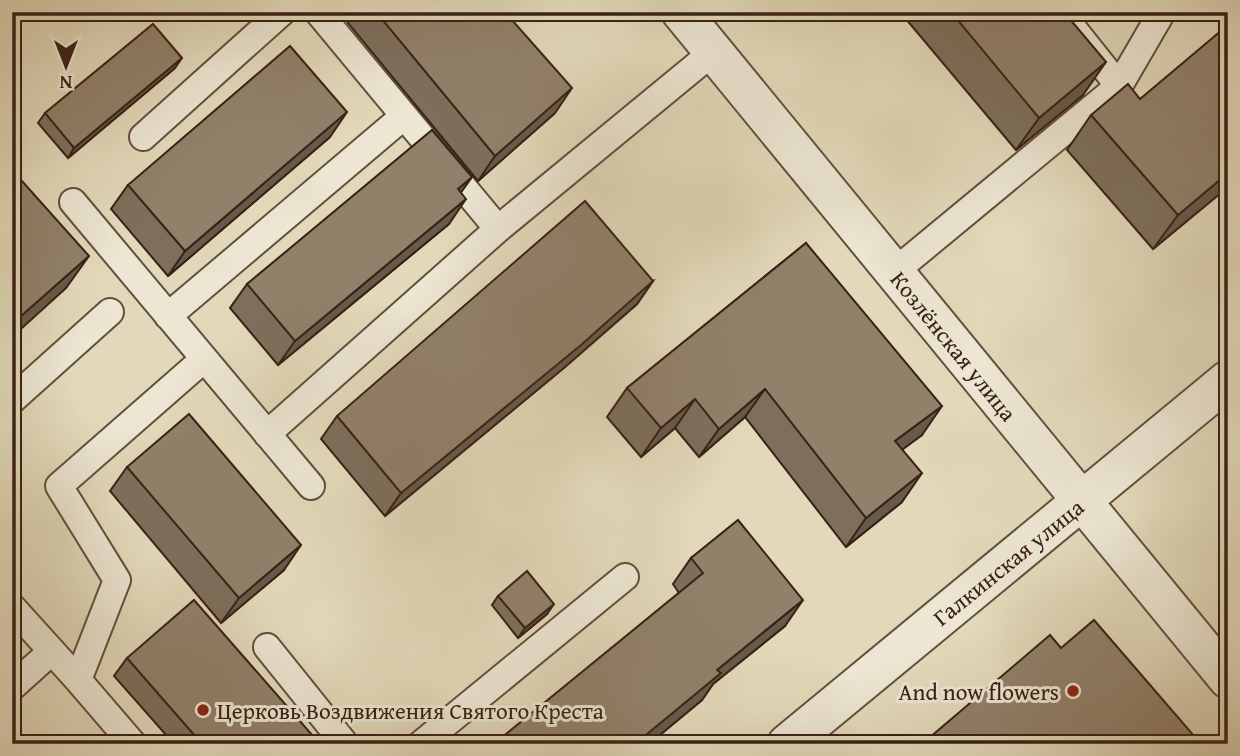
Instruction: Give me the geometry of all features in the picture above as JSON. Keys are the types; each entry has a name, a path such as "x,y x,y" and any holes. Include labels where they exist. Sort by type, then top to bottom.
{"street":[{"name":"Козлёнская улица","path":"681,12 1228,679"},
{"name":"Галкинская улица","path":"787,744 1228,380"}],"lane":[{"path":"143,137 282,12"},
{"path":"318,12 499,229"},
{"path":"1060,12 1119,86"},
{"path":"894,272 1119,86 1162,12"},
{"path":"267,434 499,229 713,52"},
{"path":"169,316 404,116"},
{"path":"73,202 311,486"},
{"path":"12,400 110,312"},
{"path":"78,680 117,580 59,486 204,359"},
{"path":"421,744 625,577"},
{"path":"12,607 133,744"},
{"path":"267,647 345,744"},
{"path":"12,687 52,651"}],"building":[{"path":"376,12 505,12 572,88 495,156"},
{"path":"951,12 1064,12 1106,62 1039,118"},
{"path":"153,24 182,58 74,148 45,113"},
{"path":"1228,25 1228,173 1178,215 1091,115 1128,84 1140,99"},
{"path":"290,46 347,112 185,251 128,185"},
{"path":"432,130 472,177 458,189 466,199 295,341 247,284"},
{"path":"21,180 89,256 12,324 12,188"},
{"path":"585,201 653,281 581,345 401,493 337,416"},
{"path":"806,243 942,406 895,441 922,473 866,518 765,389 719,429 695,399 661,428 627,388"},
{"path":"189,414 301,545 239,598 127,467"},
{"path":"738,520 803,600 717,670 721,673 635,744 494,744 703,573 691,558"},
{"path":"527,571 554,604 525,628 498,596"},
{"name":"Церковь Воздвижения Святого Креста","path":"194,600 320,744 202,744 127,658"},
{"path":"1094,620 1201,744 922,744 1050,635 1061,648"}],"place":[{"name":"And now flowers","path":"1073,691"},
{"name":"Церковь Воздвижения Святого Креста","path":"203,710"}]}
